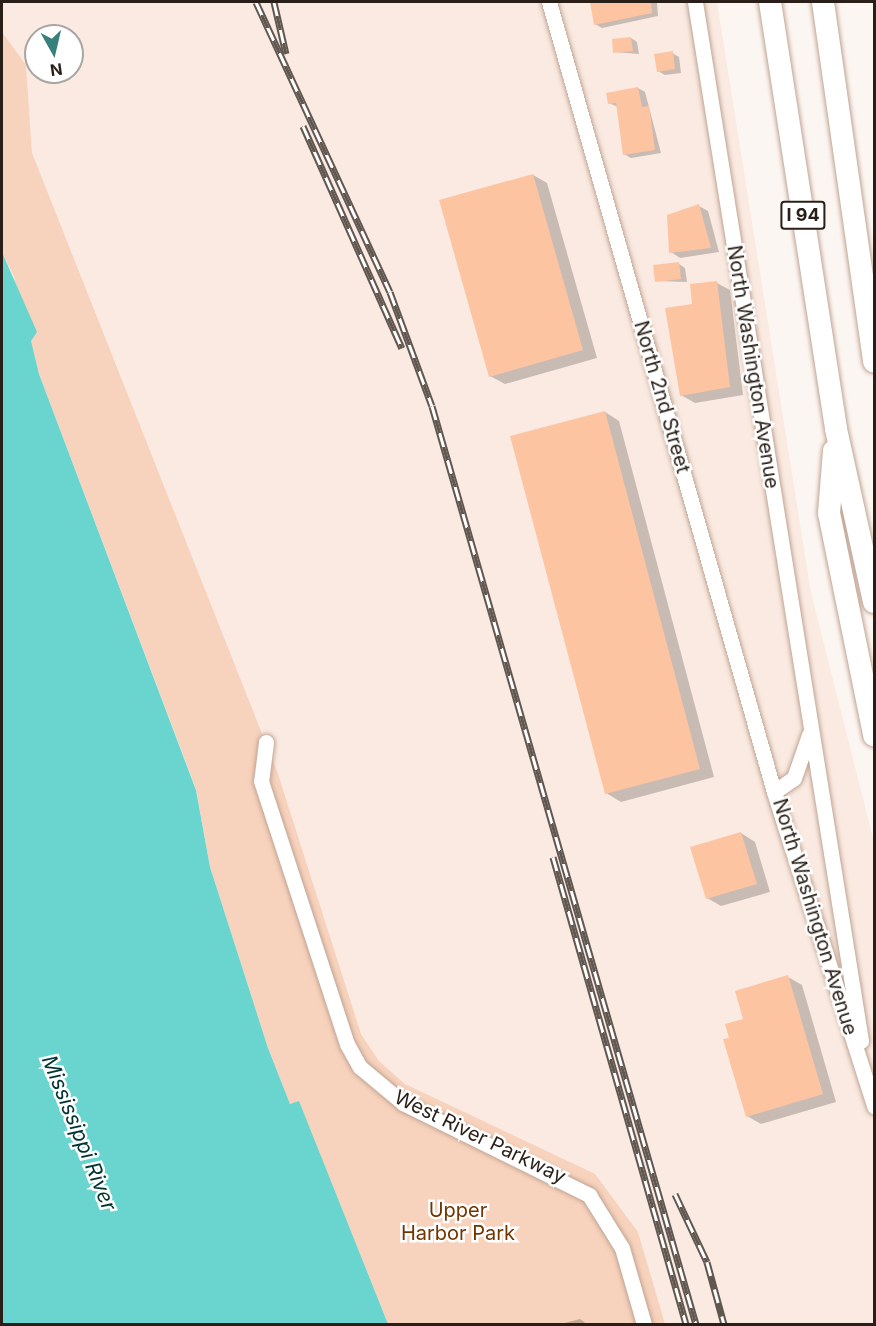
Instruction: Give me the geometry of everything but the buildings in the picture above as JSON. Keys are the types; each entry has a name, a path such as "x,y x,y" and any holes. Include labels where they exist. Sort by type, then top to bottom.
{"highway":[{"name":"I 94","path":"770,2 836,429 874,602"},
{"name":"I 94","path":"823,2 874,360"},
{"path":"836,429 829,513 874,735"}],"street":[{"name":"North 2nd Street","path":"549,2 774,792"},
{"name":"North Washington Avenue","path":"695,2 810,732 823,779 866,1077"},
{"name":"North Washington Avenue","path":"810,732 794,778 774,792 874,1106"},
{"name":"West River Parkway","path":"266,742 261,781 347,1044 360,1067 403,1103 589,1195 622,1248 644,1324"}],"shaded area":[{"path":"2,2 717,2 811,593 874,842 874,1324 665,1324 638,1232 405,1084 379,1061 361,1034 32,153 27,84 84,84 84,24 24,24 24,62 2,32"}],"green space":[{"name":"Upper Harbor Park","path":"2,32 24,62 24,84 27,84 32,153 278,774 361,1034 379,1061 405,1084 595,1174 638,1232 665,1324 388,1324 299,1102 290,1104 268,1048 210,867 196,789 39,374 14,277 2,252"}],"water":[{"name":"Mississippi River","path":"2,252 37,332 31,341 39,374 196,790 210,867 268,1048 290,1104 299,1101 388,1324 2,1324"}],"railway":[{"path":"256,2 390,292 432,406 696,1324"},
{"path":"274,2 286,54"},
{"path":"303,126 402,348"},
{"path":"553,857 686,1324"},
{"path":"675,1194 707,1262 724,1324"}]}
